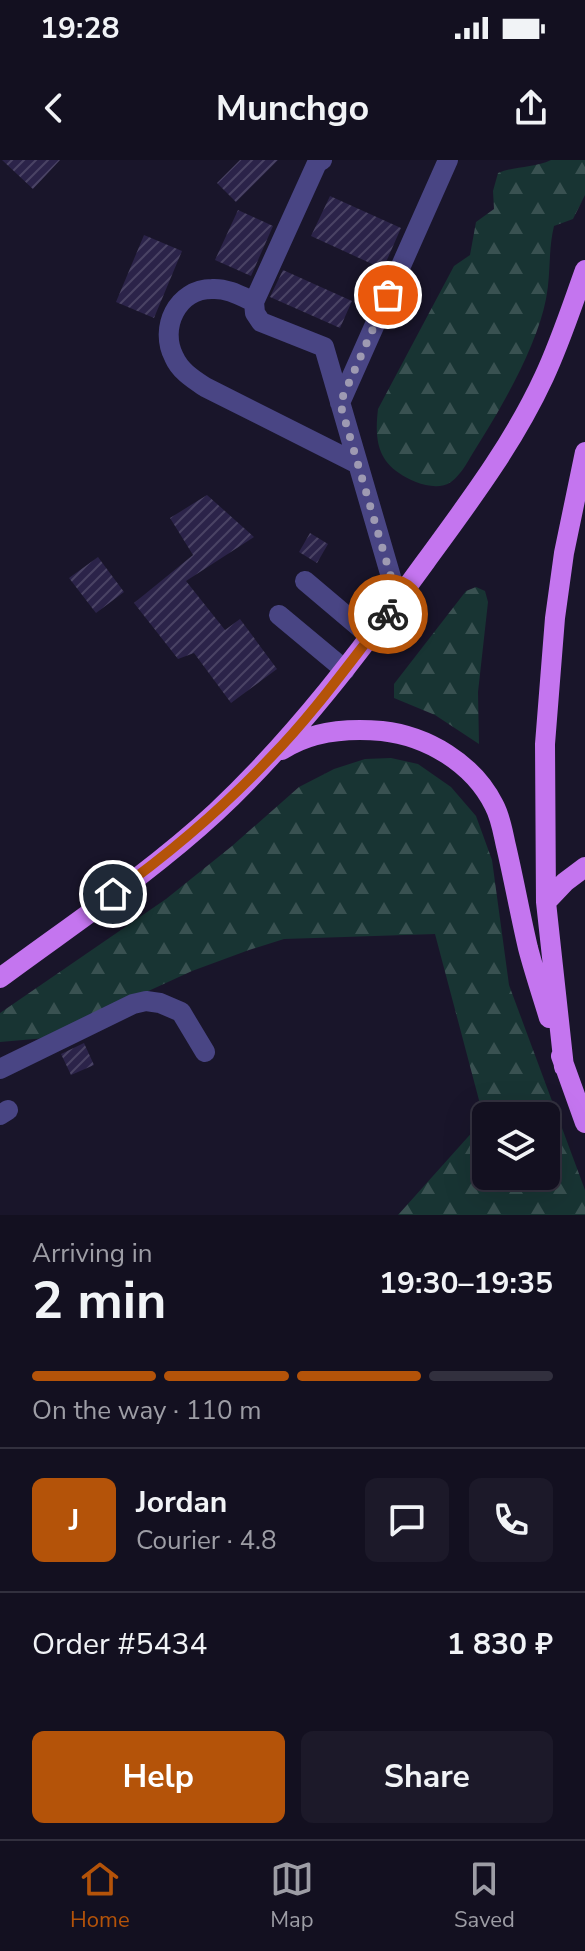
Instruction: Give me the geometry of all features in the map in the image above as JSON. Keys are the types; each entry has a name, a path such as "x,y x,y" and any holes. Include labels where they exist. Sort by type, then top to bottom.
{"main road":[{"path":"0,978 159,861 215,812 272,756 345,670 496,464 545,376 585,270"},
{"path":"564,1067 546,902 545,729 564,553 585,452"},
{"path":"272,756 290,744 317,735 353,729 400,734 439,749 464,767 489,796 500,821 529,951 564,1067 585,1123"},
{"path":"546,902 585,867"}],"lane":[{"path":"322,160 317,163 254,302 255,313 261,322 324,347 398,601"},
{"path":"340,403 448,160"},
{"path":"254,302 223,289 207,288 190,296 175,307 169,321 168,339 174,358 185,374 205,387 358,464"},
{"path":"305,581 370,636"},
{"path":"279,615 345,670"},
{"path":"0,1069 133,1004 146,1001 181,1012 205,1052"}],"green space":[{"path":"551,160 585,160 585,195 573,219 554,226 546,299 527,356 497,414 459,475 451,482 438,486 410,480 391,467 381,453 377,437 378,409 454,266 470,255 476,222 494,209 493,191 498,173"},
{"path":"476,587 485,591 488,602 478,692 479,744 435,715 394,698 394,684 466,591"},
{"path":"391,758 418,764 451,787 476,816 492,860 509,985 552,1102 479,1102 435,934 284,939 192,971 46,1038 0,1042 0,1013 166,899 299,787 334,769 365,759"},
{"path":"560,1123 585,1190 585,1215 398,1215 472,1132 472,1190 560,1190"}],"building":[{"path":"2,160 60,160 33,189"},
{"path":"240,160 278,160 236,202 217,183"},
{"path":"330,196 401,228 383,269 311,236"},
{"path":"238,210 273,226 251,276 215,260"},
{"path":"144,235 182,251 154,318 116,302"},
{"path":"283,270 352,301 340,328 270,297"},
{"path":"207,495 254,537 186,581 225,630 240,619 277,669 231,703 194,653 178,659 134,603 193,555 170,518"},
{"path":"310,533 328,544 317,563 299,552"},
{"path":"98,557 124,592 96,613 69,578"},
{"path":"84,1043 94,1065 71,1075 61,1054"}],"way so far":[{"path":"388,295 340,403 398,601 388,614"}],"route":[{"path":"113,894 159,861 272,756 388,614"}]}
